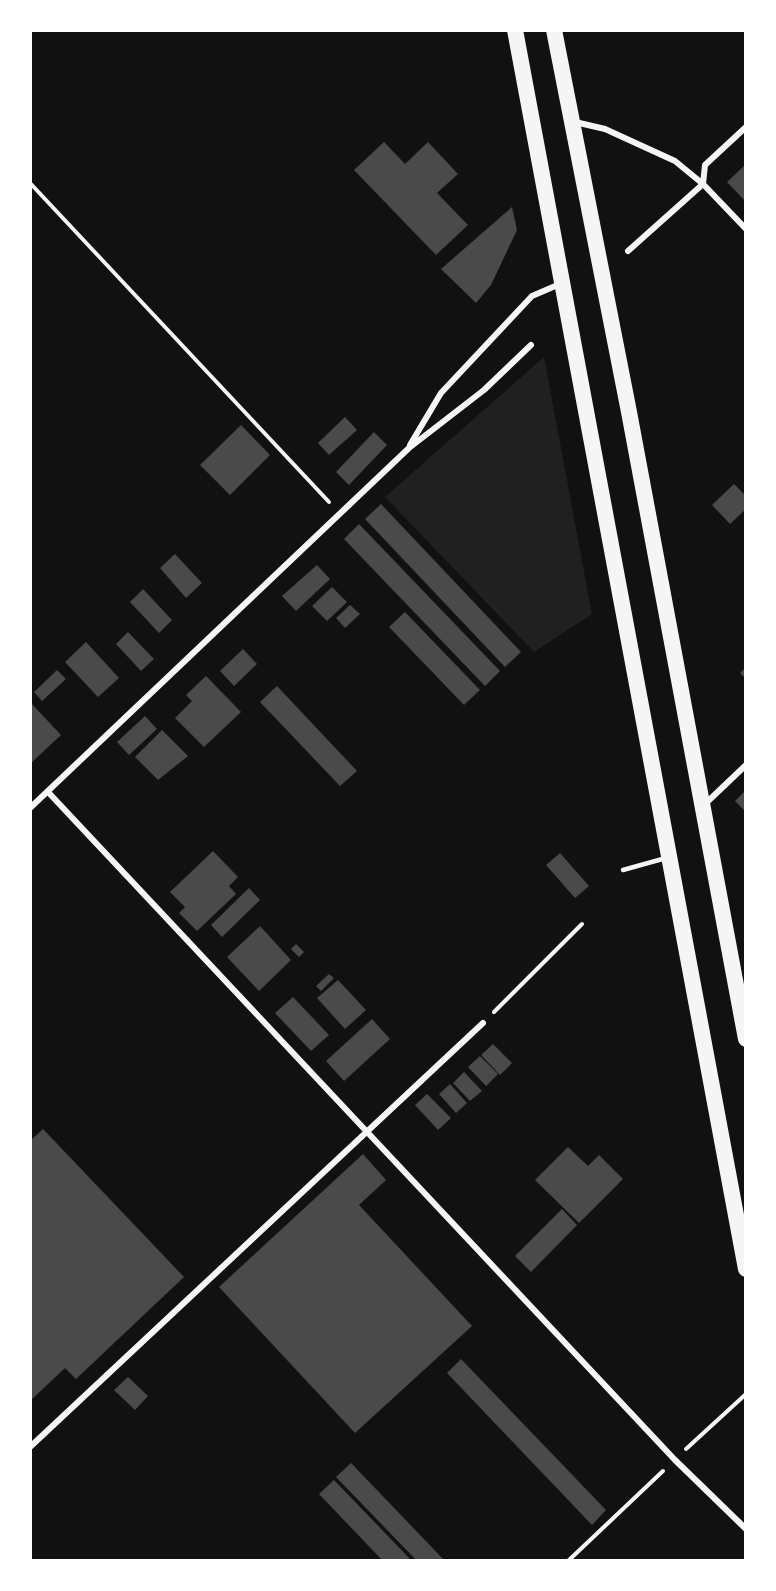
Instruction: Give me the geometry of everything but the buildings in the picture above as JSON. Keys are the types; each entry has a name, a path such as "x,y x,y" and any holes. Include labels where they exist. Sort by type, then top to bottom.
{"highway":[{"path":"515,30 746,1269"},
{"path":"554,30 746,1038"}],"street":[{"path":"571,121 605,129 675,161 703,184 746,230"},
{"path":"628,251 703,184 705,165 746,127"},
{"path":"409,448 441,393 532,296 564,283"},
{"path":"30,808 409,448 484,390 531,345"},
{"path":"702,806 746,765"},
{"path":"48,792 675,1460 746,1529"},
{"path":"30,1448 483,1023"}],"lane":[{"path":"623,870 668,857"}],"path":[{"path":"30,183 341,514"},
{"path":"483,1023 582,924"},
{"path":"568,1561 746,1394"}],"shaded area":[{"path":"544,357 592,614 534,652 385,497"}]}
